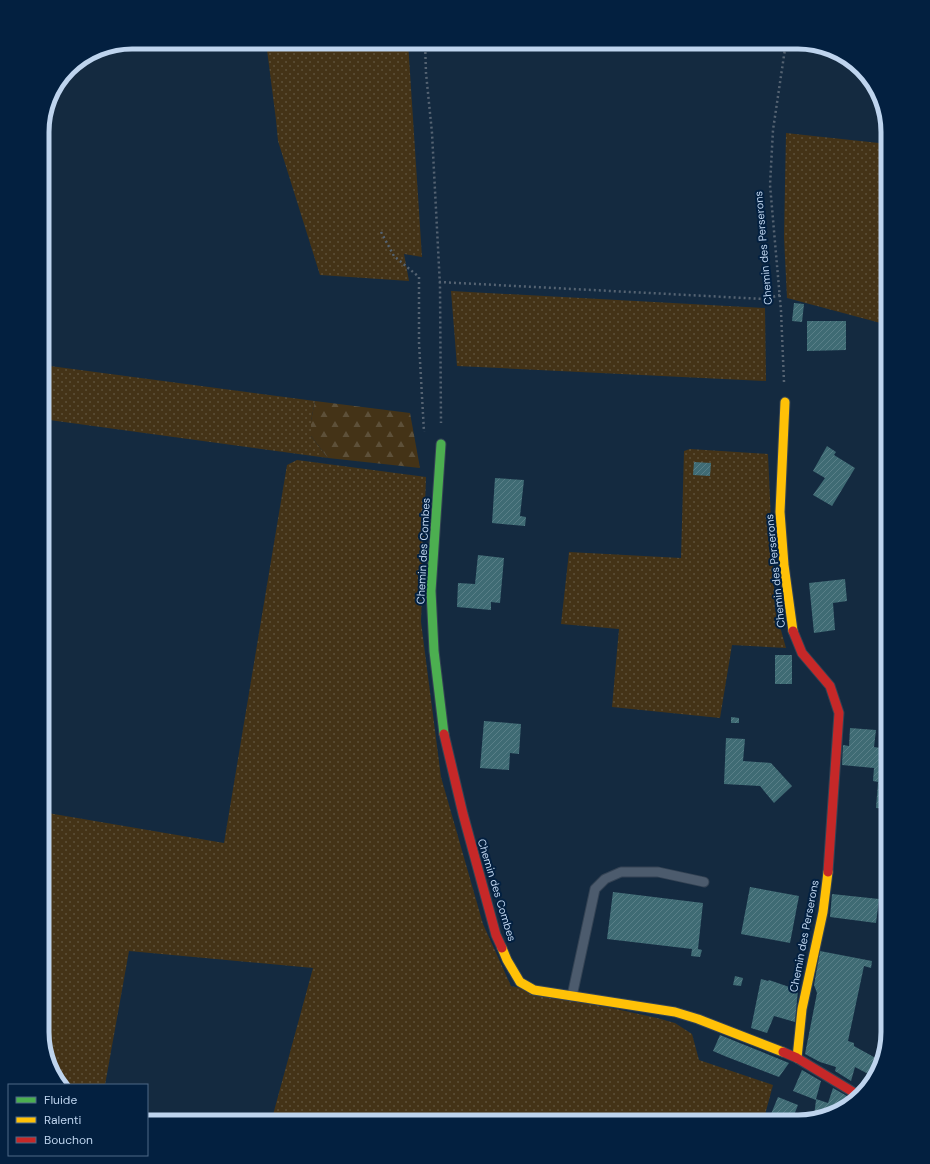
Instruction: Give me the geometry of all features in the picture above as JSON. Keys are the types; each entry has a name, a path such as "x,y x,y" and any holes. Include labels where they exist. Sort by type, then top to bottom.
{"street":[{"name":"Chemin des Perserons","path":"785,402 780,512 784,565 792,630 802,653 830,686 839,713 828,875 823,912 802,1009 797,1058"},
{"name":"Chemin des Combes","path":"441,444 432,598 434,651 443,729 455,783 496,935 507,960 520,982 534,990 675,1012 698,1019 797,1058 854,1093"}],"lane":[{"path":"572,997 595,888 605,879 621,872 658,872 704,882"}],"path":[{"path":"426,49 426,73 432,133 440,282 441,444"},
{"name":"Chemin des Perserons","path":"785,49 773,130 770,184 780,295 785,402"},
{"path":"381,232 394,256 419,278 419,343 424,433"},
{"path":"440,282 764,299 780,295"}],"green space":[{"path":"267,49 408,49 422,257 404,254 409,281 320,275 278,141"},
{"path":"786,133 881,143 881,323 787,298 784,237"},
{"path":"451,291 765,308 766,381 457,366"},
{"path":"49,367 315,401 311,421 311,436 328,458 49,420"},
{"path":"315,401 410,413 420,468 328,458 311,436 311,421"},
{"path":"690,449 768,454 775,609 786,648 732,645 720,718 612,707 619,629 561,624 569,552 681,558 684,451"},
{"path":"297,460 426,477 421,622 441,777 483,924 511,986 675,1023 692,1034 699,1060 773,1085 765,1115 273,1115 313,968 129,951 105,1084 68,1084 63,1078 53,1059 49,1032 49,813 224,843 287,465"}],"building":[{"path":"794,303 804,304 802,322 792,321"},
{"path":"807,321 846,321 846,350 807,351"},
{"path":"827,446 836,452 834,455 855,468 832,506 813,495 825,478 813,471"},
{"path":"694,462 711,463 710,476 693,475"},
{"path":"495,478 524,480 520,516 526,517 525,526 492,523"},
{"path":"478,555 504,558 500,603 491,602 491,610 457,607 458,583 475,584"},
{"path":"845,579 847,601 833,603 835,630 814,633 809,583"},
{"path":"775,655 792,655 792,684 775,684"},
{"path":"731,717 739,718 739,723 731,723"},
{"path":"484,721 521,724 519,754 510,753 509,770 480,768"},
{"path":"850,728 876,730 874,747 881,748 881,808 876,808 878,782 873,781 874,768 842,765 843,745 849,746"},
{"path":"726,738 745,739 743,761 771,763 792,786 774,803 760,786 724,784"},
{"path":"750,887 799,896 790,943 741,934"},
{"path":"613,892 703,903 698,949 702,950 700,957 691,956 692,949 607,939"},
{"path":"832,894 879,899 876,923 830,917"},
{"path":"820,951 872,961 871,968 864,966 848,1041 854,1043 854,1046 877,1059 869,1074 855,1067 851,1081 835,1071 836,1067 820,1062 805,1054 817,993 814,985"},
{"path":"735,976 743,978 741,986 733,985"},
{"path":"761,979 769,980 798,990 795,1022 774,1016 767,1033 751,1028"},
{"path":"720,1035 789,1063 779,1077 727,1057 713,1051"},
{"path":"802,1070 821,1081 816,1099 828,1103 833,1088 849,1097 830,1109 814,1113 816,1100 793,1091"},
{"path":"778,1097 798,1105 794,1115 771,1114"}],"traffic: fast":[{"path":"441,444 431,591 434,651 444,734"}],"traffic: slow":[{"path":"785,402 780,512 784,565 793,631"},
{"path":"797,1058 802,1009 823,912 828,872"},
{"path":"502,948 520,982 534,990 675,1012 698,1019 783,1052"}],"traffic: jam":[{"path":"793,631 802,653 830,686 839,713 828,872"},
{"path":"444,734 463,814 496,935 502,948"},
{"path":"783,1052 797,1058 854,1093"}]}
